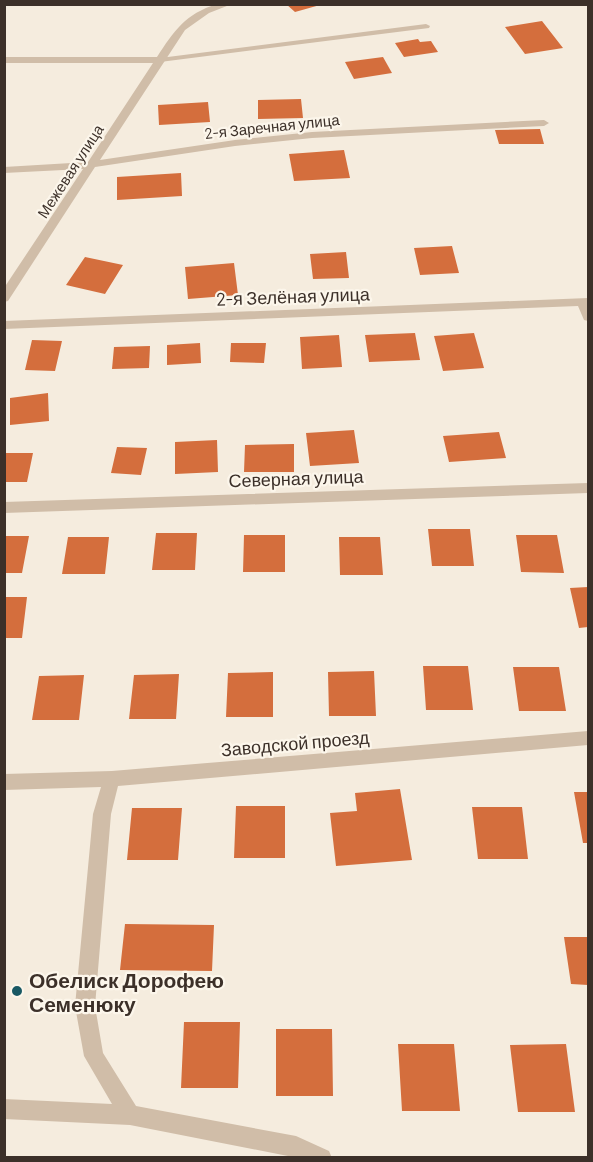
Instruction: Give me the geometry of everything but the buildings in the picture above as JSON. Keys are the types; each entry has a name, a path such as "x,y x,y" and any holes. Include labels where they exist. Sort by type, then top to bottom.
{"street":[{"name":"Межевая улица","path":"4,298 181,28 189,21 228,4"},
{"path":"4,60 160,60"},
{"name":"2-я Заречная улица","path":"4,170 91,166 235,143 327,134 544,123"},
{"name":"2-я Зелёная улица","path":"4,325 586,303 588,317"},
{"name":"Северная улица","path":"4,508 588,488"},
{"name":"Заводской проезд","path":"4,782 112,778 588,738"},
{"path":"112,778 102,814 85,1006 94,1056 130,1115"},
{"path":"4,1109 130,1115 322,1158"}],"lane":[{"path":"160,60 426,26"}],"place":[{"name":"Обелиск Дорофею Семенюку","path":"17,991"}]}
